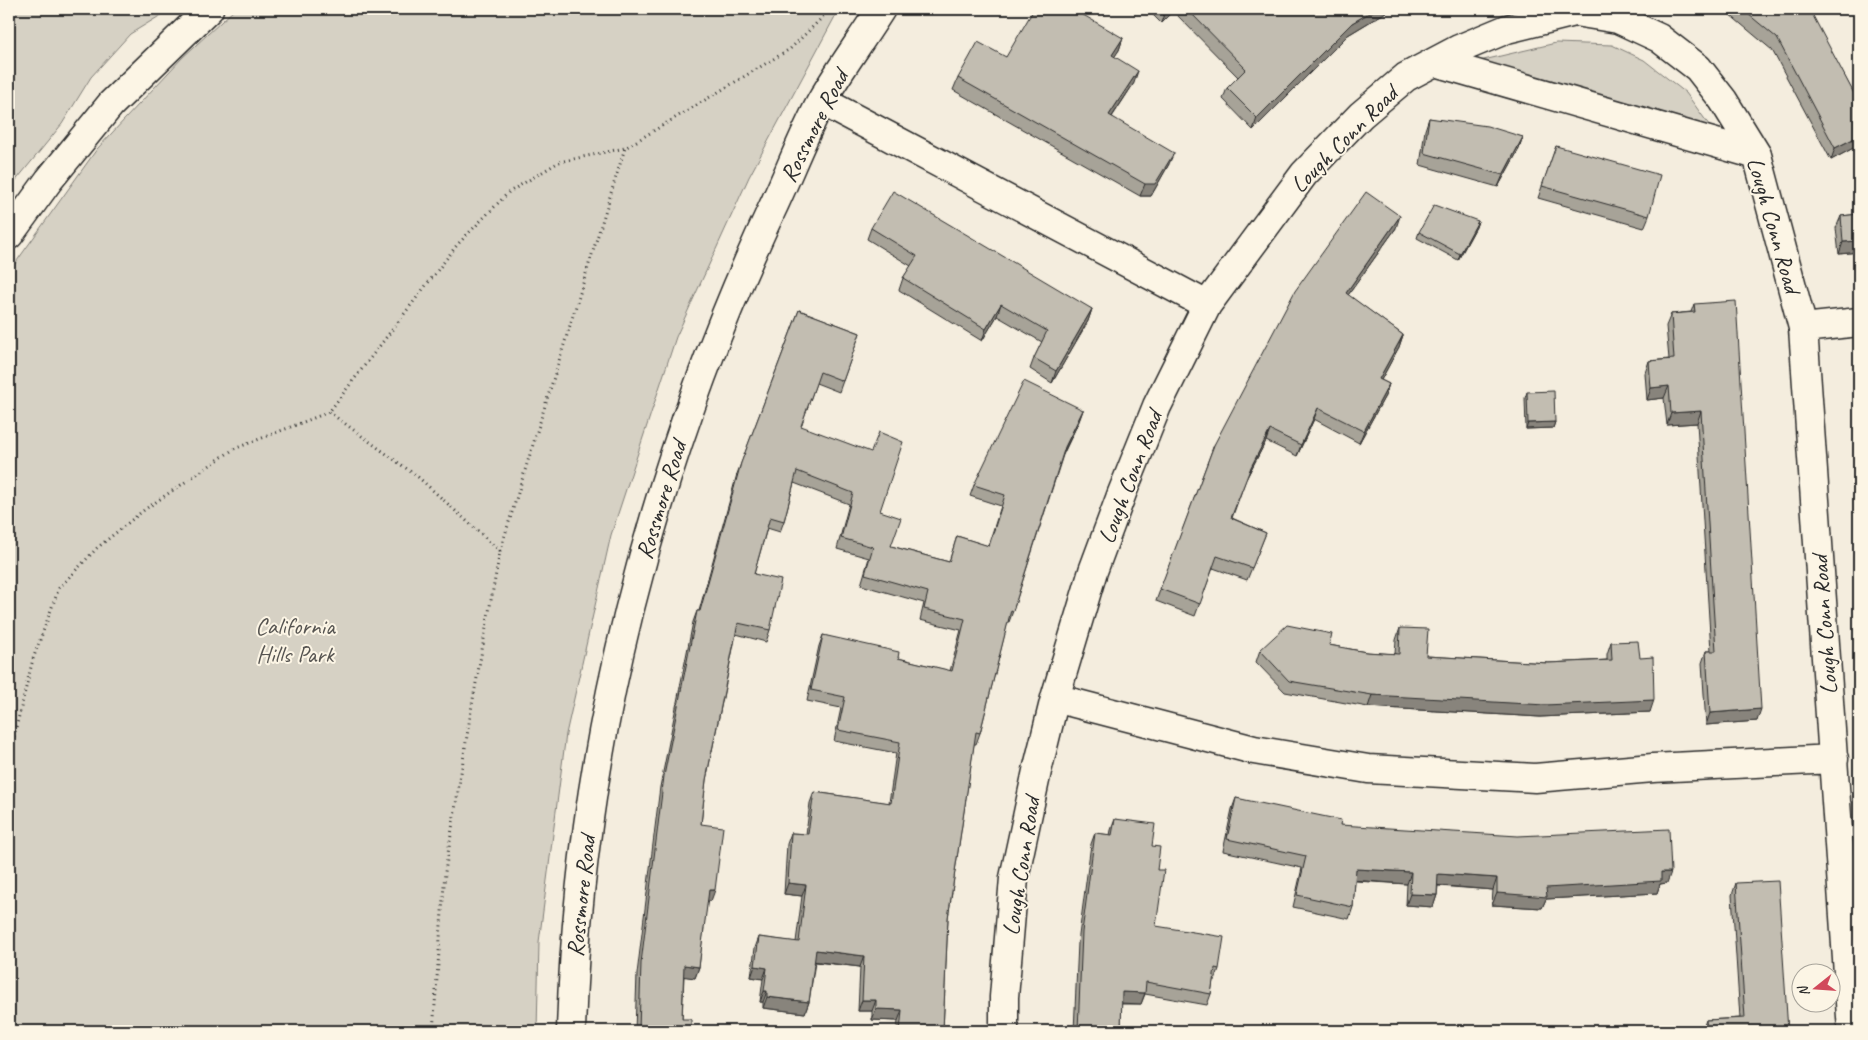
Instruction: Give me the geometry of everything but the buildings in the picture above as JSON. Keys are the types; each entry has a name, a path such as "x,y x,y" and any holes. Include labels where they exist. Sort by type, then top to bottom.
{"street":[{"path":"9,235 49,180 111,104 209,9"},
{"name":"Rossmore Road","path":"571,1031 572,983 588,826 625,624 642,558 692,400 739,279 822,101 881,9"},
{"name":"Lough Conn Road","path":"1004,1031 1004,996 1014,878 1055,698 1093,571 1122,492 1157,406 1206,305 1304,174 1361,115 1406,77 1506,29 1575,12 1618,19 1659,38 1698,68 1723,100 1757,155 1804,328 1852,1031"},
{"path":"1435,62 1757,155"},
{"path":"822,101 1206,305"},
{"path":"1804,328 1859,322"},
{"path":"1055,698 1254,750 1368,769 1534,778 1653,768 1834,759"}],"path":[{"path":"9,756 33,659 59,588 97,548 144,510 234,449 329,412 457,245 509,192 559,162 624,148 790,49 830,9"},
{"path":"433,1031 445,872 472,705 500,551 624,148"},
{"path":"329,412 418,477 500,551"}],"green space":[{"path":"9,9 171,9 130,34 91,77 62,124 9,189"},
{"name":"California Hills Park","path":"235,9 839,9 749,177 676,337 611,535 566,734 539,942 537,1031 9,1031 9,272 97,149 182,58"},
{"path":"1556,43 1612,45 1644,60 1686,93 1712,129 1475,62"}]}
